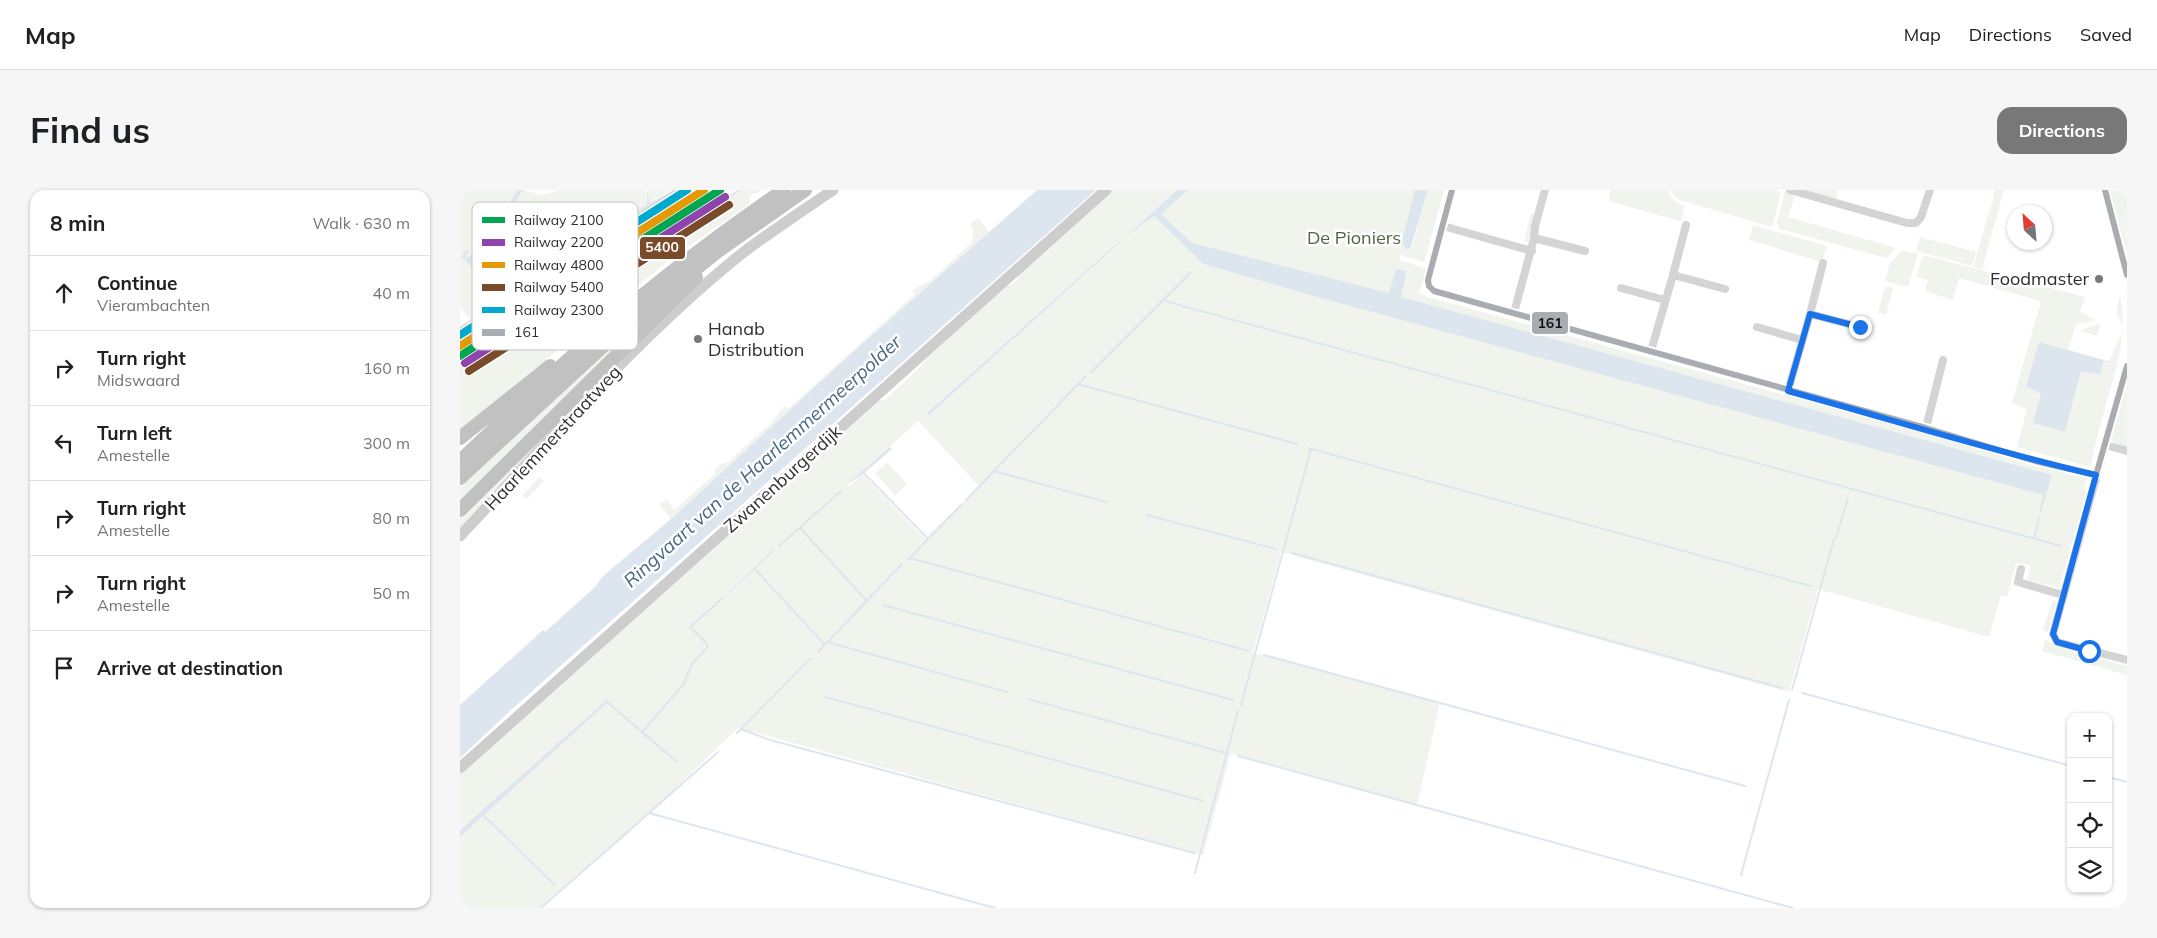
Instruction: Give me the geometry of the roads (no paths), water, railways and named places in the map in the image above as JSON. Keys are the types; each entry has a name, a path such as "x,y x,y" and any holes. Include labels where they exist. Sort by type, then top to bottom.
{"highway":[{"path":"638,301 695,254 784,190"},
{"path":"638,315 718,251 805,190"},
{"path":"638,335 690,284 718,251"},
{"path":"460,438 545,369 575,350"},
{"path":"460,461 579,350"},
{"path":"460,478 599,350"},
{"path":"460,510 623,350"}],"street":[{"path":"638,218 681,190"},
{"name":"Haarlemmerstraatweg","path":"638,348 740,255 833,190"},
{"name":"Zwanenburgerdijk","path":"460,768 1106,190"},
{"path":"1452,190 1430,268 1429,286 1434,291 1926,428 2035,461 2096,475"},
{"path":"1514,313 1532,251 1535,226 1545,190"},
{"path":"1790,190 1907,223 1916,223 1921,217 1930,190"},
{"path":"2105,190 2127,275"},
{"path":"1650,351 1686,225"},
{"path":"1443,226 1532,251"},
{"path":"1534,238 1585,251"},
{"path":"1788,391 1823,263"},
{"path":"1673,275 1725,289"},
{"path":"1621,288 1666,300"},
{"path":"1810,314 1860,327"},
{"path":"460,332 472,324"},
{"path":"1757,326 1802,340"},
{"name":"Haarlemmerstraatweg","path":"460,536 635,350"},
{"path":"1926,428 1943,360"},
{"path":"2127,366 2053,634 2057,642 2127,660"},
{"path":"2105,445 2127,451"},
{"path":"2021,569 2018,582 2063,595"}],"water":[{"path":"518,190 523,190 515,202 510,202"},
{"path":"647,190 650,203 673,190 638,213 638,210 647,204"},
{"path":"691,190 695,190 638,227 638,224"},
{"path":"738,190 742,190 638,256 638,253"},
{"name":"Ringvaart van de Haarlemmermeerpolder","path":"1037,190 1096,190 511,710 460,758 460,705 543,630 545,632 595,587 602,577 671,519 852,353"},
{"path":"1177,190 1188,190 1161,214 1192,243 1389,293 1396,269 1407,271 1401,297 2052,475 2041,513 2039,512 2043,495 1317,297 1203,264 1154,216 1125,237"},
{"path":"1415,190 1428,190 1411,247 1407,250 1401,244"},
{"path":"1121,242 928,416 927,413"},
{"path":"469,251 465,256 467,258 470,255 472,257 472,267 463,258 461,259 464,252"},
{"path":"472,330 472,333 460,341 460,338"},
{"path":"2039,342 2104,360 2100,375 2081,371 2065,432 2033,423 2041,393 2026,387"},
{"path":"486,350 491,350 460,370 460,367"},
{"path":"890,447 892,449 863,474 846,485"},
{"path":"774,549 775,550 728,593"},
{"path":"607,700 607,703 460,837 460,831 479,813"}],"waterway":[{"path":"1091,372 1191,272"},
{"path":"1164,299 1168,302 2061,546"},
{"path":"966,500 1086,376"},
{"path":"1078,384 1297,444"},
{"path":"1308,448 1811,586"},
{"path":"1241,705 1311,449"},
{"path":"994,471 1106,502"},
{"path":"864,473 928,539"},
{"path":"779,546 841,491"},
{"path":"1792,690 1834,539 1836,538 1848,498"},
{"path":"908,560 961,505"},
{"path":"1147,515 1276,549"},
{"path":"2034,539 2039,518"},
{"path":"800,528 867,601"},
{"path":"1292,553 1782,688"},
{"path":"910,558 1249,651"},
{"path":"818,652 902,564"},
{"path":"755,569 824,644"},
{"path":"642,732 683,685 692,664 708,645 690,627 723,598"},
{"path":"883,605 1233,700"},
{"path":"827,642 1007,692"},
{"path":"1264,655 1745,786"},
{"path":"741,729 811,658"},
{"path":"1802,693 2067,765"},
{"path":"826,697 1203,801"},
{"path":"1028,699 1226,753"},
{"path":"1741,875 1789,700"},
{"path":"606,701 677,762"},
{"path":"1195,873 1238,711"},
{"path":"737,733 741,729 770,740 1194,853"},
{"path":"649,813 718,752"},
{"path":"1238,756 1793,908"},
{"path":"2112,778 2127,782"},
{"path":"541,908 649,813 995,908"},
{"path":"482,814 555,885"}],"rail line":[{"name":"2300","path":"638,221 687,190"},
{"name":"4800","path":"638,232 704,190"},
{"name":"2100","path":"638,242 720,190"},
{"name":"2200","path":"638,253 725,197"},
{"name":"5400","path":"638,263 729,205"},
{"name":"2300","path":"460,335 472,327"},
{"name":"4800","path":"460,346 472,338"},
{"name":"2100","path":"460,356 472,348"},
{"name":"2200","path":"465,363 485,350"},
{"name":"5400","path":"469,371 502,350"}],"place":[{"name":"Foodmaster","path":"2099,279"},
{"name":"Hanab Distribution","path":"698,339"}],"park label":[{"name":"De Pioniers","path":"1354,238"}]}
